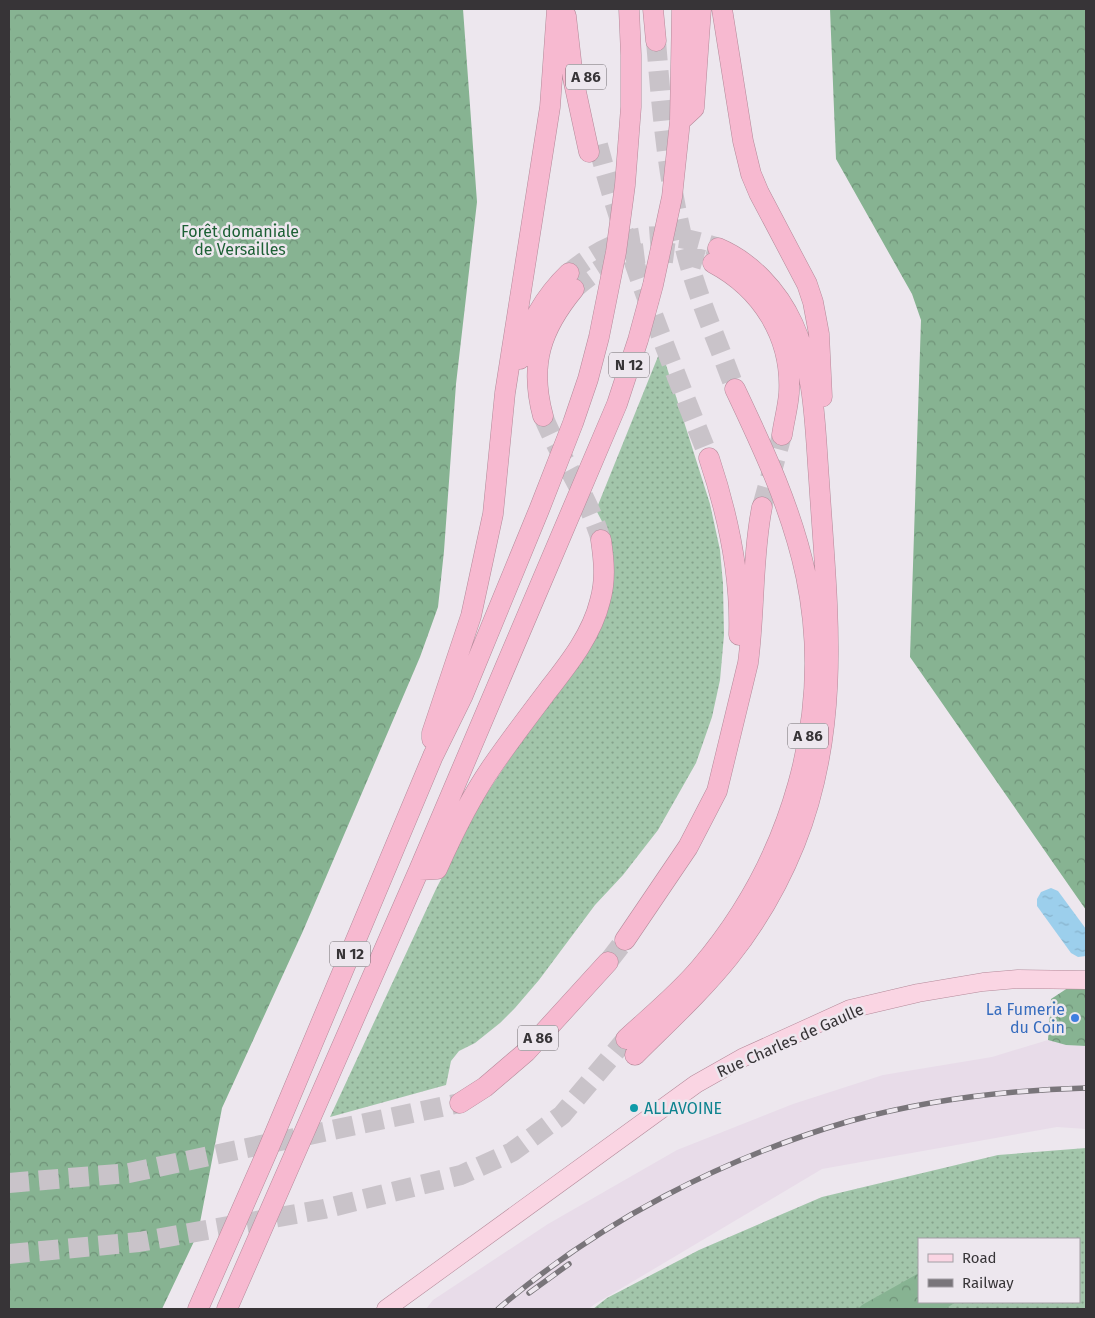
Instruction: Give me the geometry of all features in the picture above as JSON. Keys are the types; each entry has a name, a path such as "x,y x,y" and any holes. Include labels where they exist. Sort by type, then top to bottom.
{"highway":[{"path":"493,514 505,393 550,107 557,9"},
{"name":"A 86","path":"566,9 573,78 593,149 580,30 580,9"},
{"name":"N 12","path":"198,1309 267,1152 433,756 463,695 543,502 588,379 614,262 626,185 631,107 629,9"},
{"path":"653,9 656,41"},
{"name":"N 12","path":"227,1309 419,870 617,404 654,285 672,197 680,121 682,9"},
{"path":"680,121 694,108 701,9"},
{"path":"722,9 743,141 752,174 759,193 807,284 817,318 822,369 825,567"},
{"path":"782,435 789,394 789,375 786,357 776,324 767,308 757,296 733,275 715,255 728,252 751,269 776,295 789,316 800,341 806,360 812,402 825,567"},
{"path":"433,756 432,733 471,616 493,514 513,387 521,353 543,302 572,281 545,333 540,350 537,364 537,384 543,416"},
{"name":"A 86","path":"735,389 777,480 793,527 806,577 813,636 814,666 813,700 807,744 802,773 792,809 770,863 740,916 700,969 662,1006 630,1047 696,995 730,955 770,895 794,844 812,791 825,726 828,674 825,567"},
{"path":"709,458 730,528 736,566 739,630 730,741"},
{"path":"625,940 688,847 717,790 749,656 757,532 762,507"},
{"path":"419,870 437,869 455,828 474,792 585,638 597,613 604,583 601,540"},
{"name":"A 86","path":"460,1102 485,1087 526,1052 608,962"},
{"path":"185,1309 249,1166 267,1152"}],"main road":[{"name":"Rue Charles de Gaulle","path":"386,1309 696,1084 742,1058 850,1009 918,992 1009,980 1086,980"}],"shaded area":[{"path":"1048,1040 1066,1045 1086,1046 1086,1129 1057,1127 822,1169 588,1309 426,1309 433,1300 548,1224 677,1150 793,1104 883,1075 992,1057"}],"green space":[{"name":"Forêt domaniale de Versailles","path":"9,9 463,9 477,202 456,384 438,607 420,657 303,931 222,1108 198,1233 162,1309 9,1309"},
{"path":"830,9 1086,9 1086,910 910,657 921,320 912,294 836,159"},
{"path":"661,349 710,504 720,550 723,584 724,635 720,680 712,717 696,763 658,830 623,875 595,905 539,980 515,1008 475,1043 459,1051 451,1061 446,1085 330,1117 436,889 481,802 519,745 583,660 598,631 611,552 606,529 596,510"},
{"path":"1086,976 1086,1046 1066,1045 1048,1040 1051,999"},
{"path":"1086,1148 1086,1309 593,1309 607,1298 699,1250 822,1197 998,1155"},
{"path":"918,1274 918,1303 954,1303 945,1309 858,1309"}],"water":[{"path":"1051,888 1058,891 1086,929 1086,956 1078,957 1071,953 1037,906 1037,899 1041,892"}],"tunnel":[{"path":"656,41 670,176 680,229 697,290 735,389"},
{"path":"598,145 621,225 663,342 709,458"},
{"path":"569,273 605,249 622,242 640,238 658,236 677,237 718,248"},
{"path":"574,289 607,265 639,254 656,252 674,253 713,263"},
{"path":"543,416 589,508 601,540"},
{"path":"762,507 782,435"},
{"path":"608,962 625,940"},
{"path":"9,1254 139,1242 324,1209 461,1175 512,1152 562,1115 626,1039"},
{"path":"9,1183 129,1173 460,1103"}],"railway":[{"path":"498,1309 537,1277 578,1248 664,1196 709,1174 803,1136 850,1121 908,1107 967,1097 1086,1088"},
{"path":"529,1293 569,1264"}],"place":[{"name":"La Fumerie du Coin","path":"1075,1018"},
{"name":"ALLAVOINE","path":"634,1108"}]}
